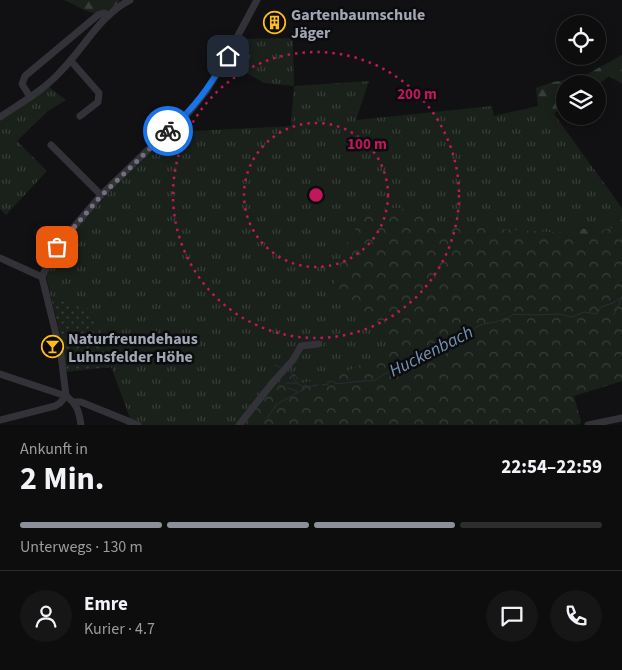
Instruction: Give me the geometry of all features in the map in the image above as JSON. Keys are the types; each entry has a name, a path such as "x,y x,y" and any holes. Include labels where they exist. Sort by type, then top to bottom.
{"street":[{"path":"0,117 47,85 71,61 109,15 130,0"},
{"path":"0,420 55,406 66,396 61,355 42,277 57,247 101,196 184,117 207,90 257,0"},
{"path":"30,97 22,84 25,76 98,15 104,13 109,15"},
{"path":"71,61 99,93 98,102 80,116"},
{"path":"51,145 101,196"},
{"path":"0,258 42,277"},
{"path":"239,425 293,360 301,346 318,344"},
{"path":"0,374 66,396 78,408 81,425"},
{"path":"74,402 81,402 138,425"},
{"path":"588,425 622,418"}],"green space":[{"path":"64,0 121,0 106,11 93,13"},
{"path":"293,38 294,86 264,83 227,62 240,39"},
{"path":"622,55 622,84 609,76 606,78 606,75 585,75"},
{"path":"369,81 356,120 492,106 494,116 538,106 554,114 556,125 562,125 622,208 622,215 591,229 570,228 602,286 519,425 126,425 130,418 90,310 51,298 46,275 55,258 93,209 138,163 185,120 193,131 291,126 294,86"},
{"path":"556,82 556,112 554,114 538,106 536,88"},
{"path":"49,87 66,100 48,111 17,141 47,171 6,215 0,209 0,120"},
{"path":"385,208 409,210 440,225 463,227 588,234 622,225 622,381 574,396 581,421 580,424 574,425 243,425 283,378 286,381 294,373 301,383 318,380 321,383 369,361 390,347 374,329 354,301 333,286 347,244 358,225 377,211"},
{"path":"622,215 622,277 602,286 569,228 591,229"},
{"path":"51,298 90,309 111,367 66,372 63,345"}],"waterway":[{"path":"457,218 461,201"},
{"path":"614,315 622,297"},
{"name":"Huckenbach","path":"322,385 328,384 330,381 338,384 373,381 387,373 396,371 401,366 468,336 480,325 504,321 514,314 559,314 572,317 584,312 597,314 601,307 613,303 622,297"},
{"name":"Huckenbach","path":"275,365 281,368"},
{"name":"Huckenbach","path":"290,370 297,384 306,386 318,385"},
{"path":"286,383 297,383"},
{"path":"267,418 277,404 308,387"},
{"path":"288,388 297,391"}],"way so far":[{"path":"57,247 101,196 168,131"}],"place":[{"name":"Gartenbaumschule Jäger","path":"275,23"},
{"name":"Naturfreundehaus Luhnsfelder Höhe","path":"52,347"}],"route":[{"path":"168,131 184,117 207,90 228,56"}]}
